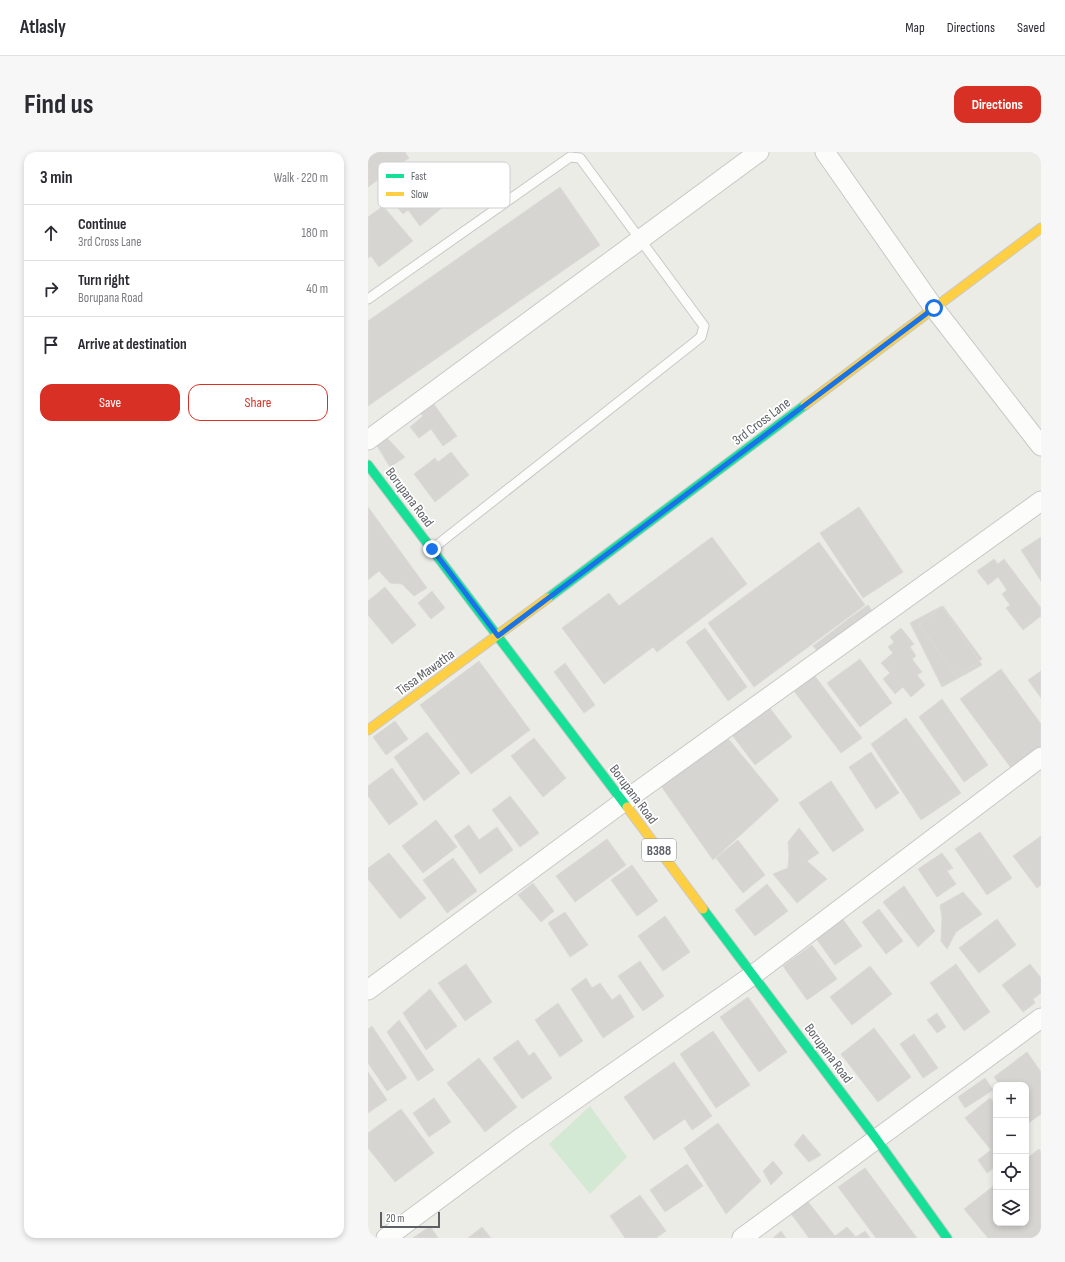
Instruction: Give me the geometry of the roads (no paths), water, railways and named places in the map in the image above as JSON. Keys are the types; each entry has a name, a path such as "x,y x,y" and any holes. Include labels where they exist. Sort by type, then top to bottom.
{"main road":[{"name":"3rd Cross Lane","path":"498,636 1041,228"},
{"name":"Borupana Road","path":"368,465 624,802 877,1140 947,1238"},
{"name":"Tissa Mawatha","path":"368,730 498,636"}],"street":[{"path":"368,440 759,152"},
{"path":"825,152 934,308 1041,446"},
{"path":"368,990 624,802 1041,501"},
{"path":"386,1238 522,1137 752,975 1041,757"},
{"path":"742,1238 1041,1018"}],"lane":[{"path":"432,549 701,337 704,326 580,158 570,157 510,199"},
{"path":"368,299 497,208"}]}
